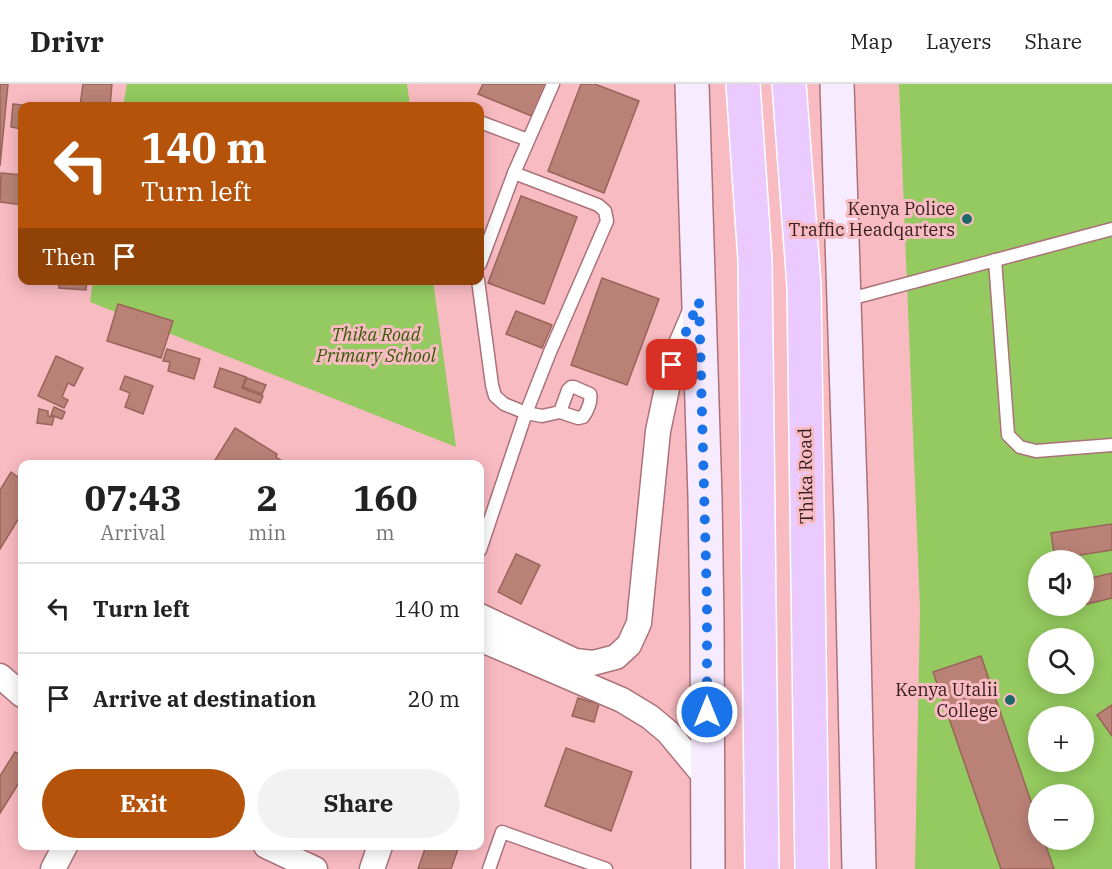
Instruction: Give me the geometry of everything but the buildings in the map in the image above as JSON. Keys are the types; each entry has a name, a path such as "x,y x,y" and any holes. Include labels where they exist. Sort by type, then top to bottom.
{"highway":[{"name":"Thika Road","path":"789,84 804,286 812,869"},
{"path":"795,155 803,84"},
{"path":"742,91 755,260 762,869"}],"main road":[{"path":"692,84 707,612 708,869"},
{"path":"837,84 852,542 859,869"}],"street":[{"path":"484,618 575,661 592,663 616,657 629,645 639,623 657,431 672,365 699,301"},
{"path":"484,641 622,700 650,717 668,732 707,778"},
{"path":"0,676 18,692"},
{"path":"53,869 64,850"},
{"path":"275,850 315,869"},
{"path":"372,869 379,850"}],"lane":[{"path":"484,253 514,173 553,84"},
{"path":"484,124 528,140"},
{"path":"484,538 526,413 607,221 605,211 598,205 514,173"},
{"path":"845,300 1112,229"},
{"path":"995,260 1008,435 1020,447 1036,451 1112,445"},
{"path":"479,285 495,396 504,404 526,413 542,416 560,412"},
{"path":"489,869 502,832 606,869"}],"green space":[{"path":"127,84 407,84 409,102 124,102"},
{"path":"899,84 1112,84 1112,869 915,869 920,609"},
{"name":"Thika Road Primary School","path":"92,285 434,285 456,447 90,302"}],"place":[{"name":"Kenya Police Traffic Headqarters","path":"967,219"},
{"name":"Kenya Utalii College","path":"1010,700"}],"route":[{"path":"672,365 699,301 705,496 707,712"}]}
